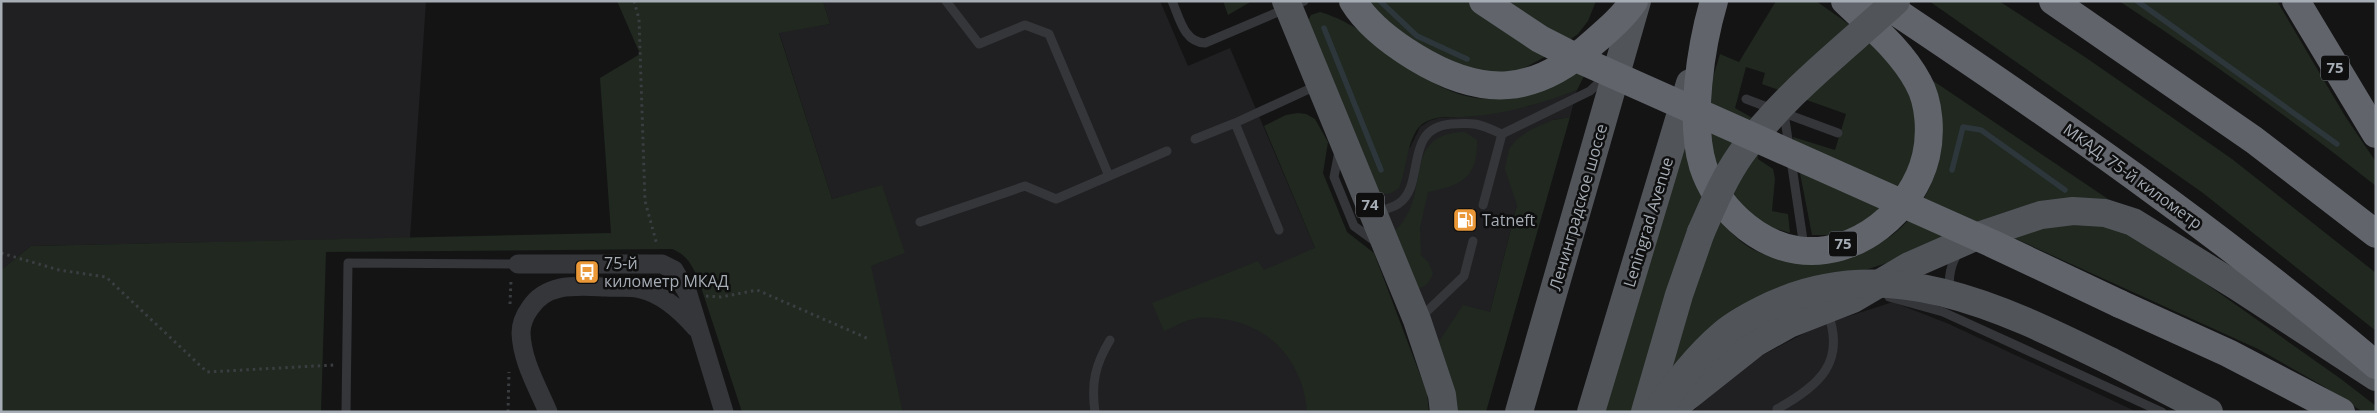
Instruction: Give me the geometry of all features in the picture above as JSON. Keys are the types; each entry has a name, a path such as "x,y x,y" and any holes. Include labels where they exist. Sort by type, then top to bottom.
{"highway":[{"path":"1353,1 1384,35 1398,47 1419,60 1463,81 1500,87 1533,82 1566,65 1585,51 1625,14 1636,1"},
{"path":"1484,1 1540,39 1585,62 1991,243 2228,353 2341,412"},
{"path":"1705,32 1714,1"},
{"name":"75","path":"1705,32 1697,123 1703,165 1713,189 1729,211 1749,230 1771,242 1804,250 1836,246 1858,240 1882,225 1906,200 1921,176 1928,144 1927,111 1919,83 1880,34 1845,1"},
{"name":"МКАД, 75-й километр","path":"1880,1 2038,108 2197,221 2320,317 2376,365"},
{"path":"2053,1 2254,140 2376,234"},
{"name":"75","path":"2296,1 2376,134"}],"main road":[{"name":"Ленинградское шоссе","path":"1519,412 1636,1"},
{"path":"1645,412 1679,295 1698,241 1730,170 1753,138 1783,104 1896,1"},
{"name":"74","path":"1293,3 1320,84 1417,320 1442,395 1444,412"},
{"name":"Leningrad Avenue","path":"1591,412 1705,32"},
{"path":"1668,412 1755,343 1789,324 1826,309 1870,298 1909,266 1975,237 2041,215 2073,210 2105,213 2133,222 2376,377"},
{"path":"1656,412 1711,345 1742,321 1760,311 1807,291 1860,282 1921,287 1986,304 2069,340 2209,412"}],"street":[{"path":"518,264 662,264 674,270 688,294 724,412"},
{"path":"548,412 524,358 521,331 525,315 536,299 551,289 578,286 641,289 682,312 700,333"}],"lane":[{"path":"946,1 979,44 1025,25 1049,34 1109,176"},
{"path":"1172,1 1187,36 1195,42 1205,43 1293,3"},
{"path":"1374,213 1398,204 1409,189 1422,141 1432,130 1443,125 1475,123 1502,134 1590,91 1619,64"},
{"path":"1195,140 1320,84"},
{"path":"1746,99 1838,133"},
{"path":"1784,113 1804,250"},
{"path":"1235,122 1280,230"},
{"path":"1483,204 1502,134"},
{"path":"1342,136 1334,177 1337,185 1354,226 1389,251"},
{"path":"920,222 1025,186 1056,199 1167,151"},
{"path":"1975,237 1957,254 1949,286 1955,304 1975,327"},
{"path":"1417,320 1464,276 1473,241"},
{"path":"346,412 348,263 518,264"},
{"path":"1870,298 1898,299 1924,306 1975,327 2162,412"},
{"path":"1777,408 1800,396 1812,386 1824,374 1831,361 1835,347 1834,331 1826,309"},
{"path":"1095,412 1092,392 1098,361 1110,340"}],"path":[{"path":"634,1 639,18 645,201 662,264"},
{"path":"1,253 59,270 106,277 207,372 347,364"},
{"path":"688,294 721,298 757,290 870,339"}],"shaded area":[{"path":"1,1 426,1 410,238 31,246 1,270"},
{"path":"617,1 823,1 830,24 779,33 832,199 882,185 905,253 871,266 903,412 742,412 698,278 685,257 672,249 326,252 321,412 1,412 1,270 31,246 611,233 600,78 640,54"},
{"path":"823,1 1160,1 1188,66 1230,48 1315,248 1345,412 903,412 870,266 904,253 882,186 832,199 779,32 830,24"},
{"path":"1223,1 1252,1 1228,15"},
{"path":"1366,1 1596,1 1588,21 1578,34 1552,53 1521,70 1481,77 1411,44"},
{"path":"1776,1 1816,1 1877,44 1906,83 1918,122 1915,163 1890,204 1846,232 1812,235 1793,137 1835,150 1846,114 1762,84 1765,73 1746,67 1735,108 1756,120 1758,159 1773,169 1775,179 1772,211 1788,214 1790,233 1767,226 1744,213 1709,155 1710,87 1720,54 1739,62"},
{"path":"1929,1 1999,1 2085,57 2232,159 2376,273 2376,331 2203,193"},
{"path":"2119,1 2277,1 2345,116 2376,162 2376,186 2250,90"},
{"path":"1320,12 1343,21 1364,33 1424,77 1445,89 1468,97 1494,99 1507,97 1531,90 1563,76 1587,70 1577,90 1549,100 1507,111 1478,116 1440,118 1423,123 1415,133 1409,149 1399,188 1386,194 1378,191 1307,23 1311,15"},
{"path":"1929,78 2108,199 2086,199 1862,271 1836,273 1806,279 1663,382 1631,412 1605,412 1684,136 1718,213 1730,231 1750,248 1769,255 1779,256 1864,249 1884,241 1897,231 1909,220 1928,192 1939,161 1941,146 1939,122"},
{"path":"1577,90 1570,117 1553,120 1517,205 1490,312 1436,346 1378,191 1411,146 1420,127 1429,121 1439,118 1475,116 1529,106"},
{"path":"1306,114 1315,119 1328,142 1323,173 1347,232 1374,253 1427,393 1429,412 1307,412 1305,395 1293,365 1272,340 1259,331 1244,324 1206,317 1189,320 1164,331 1152,303 1258,261 1264,270 1315,248 1264,126 1286,115"},
{"path":"1570,117 1486,412 1455,412 1436,346 1463,305 1490,312 1517,205 1505,169 1509,149 1517,139 1532,129 1553,120"},
{"path":"1465,132 1477,140 1477,153 1471,172 1450,187 1428,192 1420,228 1421,255 1429,263 1433,274 1425,286 1417,288 1394,231 1406,218 1413,202 1419,170 1424,155 1431,143 1444,135"},
{"path":"2084,219 2144,240 2341,379 2376,406 2376,412 2363,412 2323,386 2258,349 2003,233"},
{"path":"1893,302 1949,324 2137,412 1693,412 1708,394 1734,370 1818,326"}],"waterway":[{"path":"1380,1 1417,36 1467,59"},
{"path":"2137,1 2337,144"},
{"path":"1324,28 1381,170"},
{"path":"1952,170 1963,127 1981,130 2065,190"}],"place":[{"name":"Tatneft","path":"1465,220"},
{"name":"75-й километр МКАД","path":"587,272"}]}
